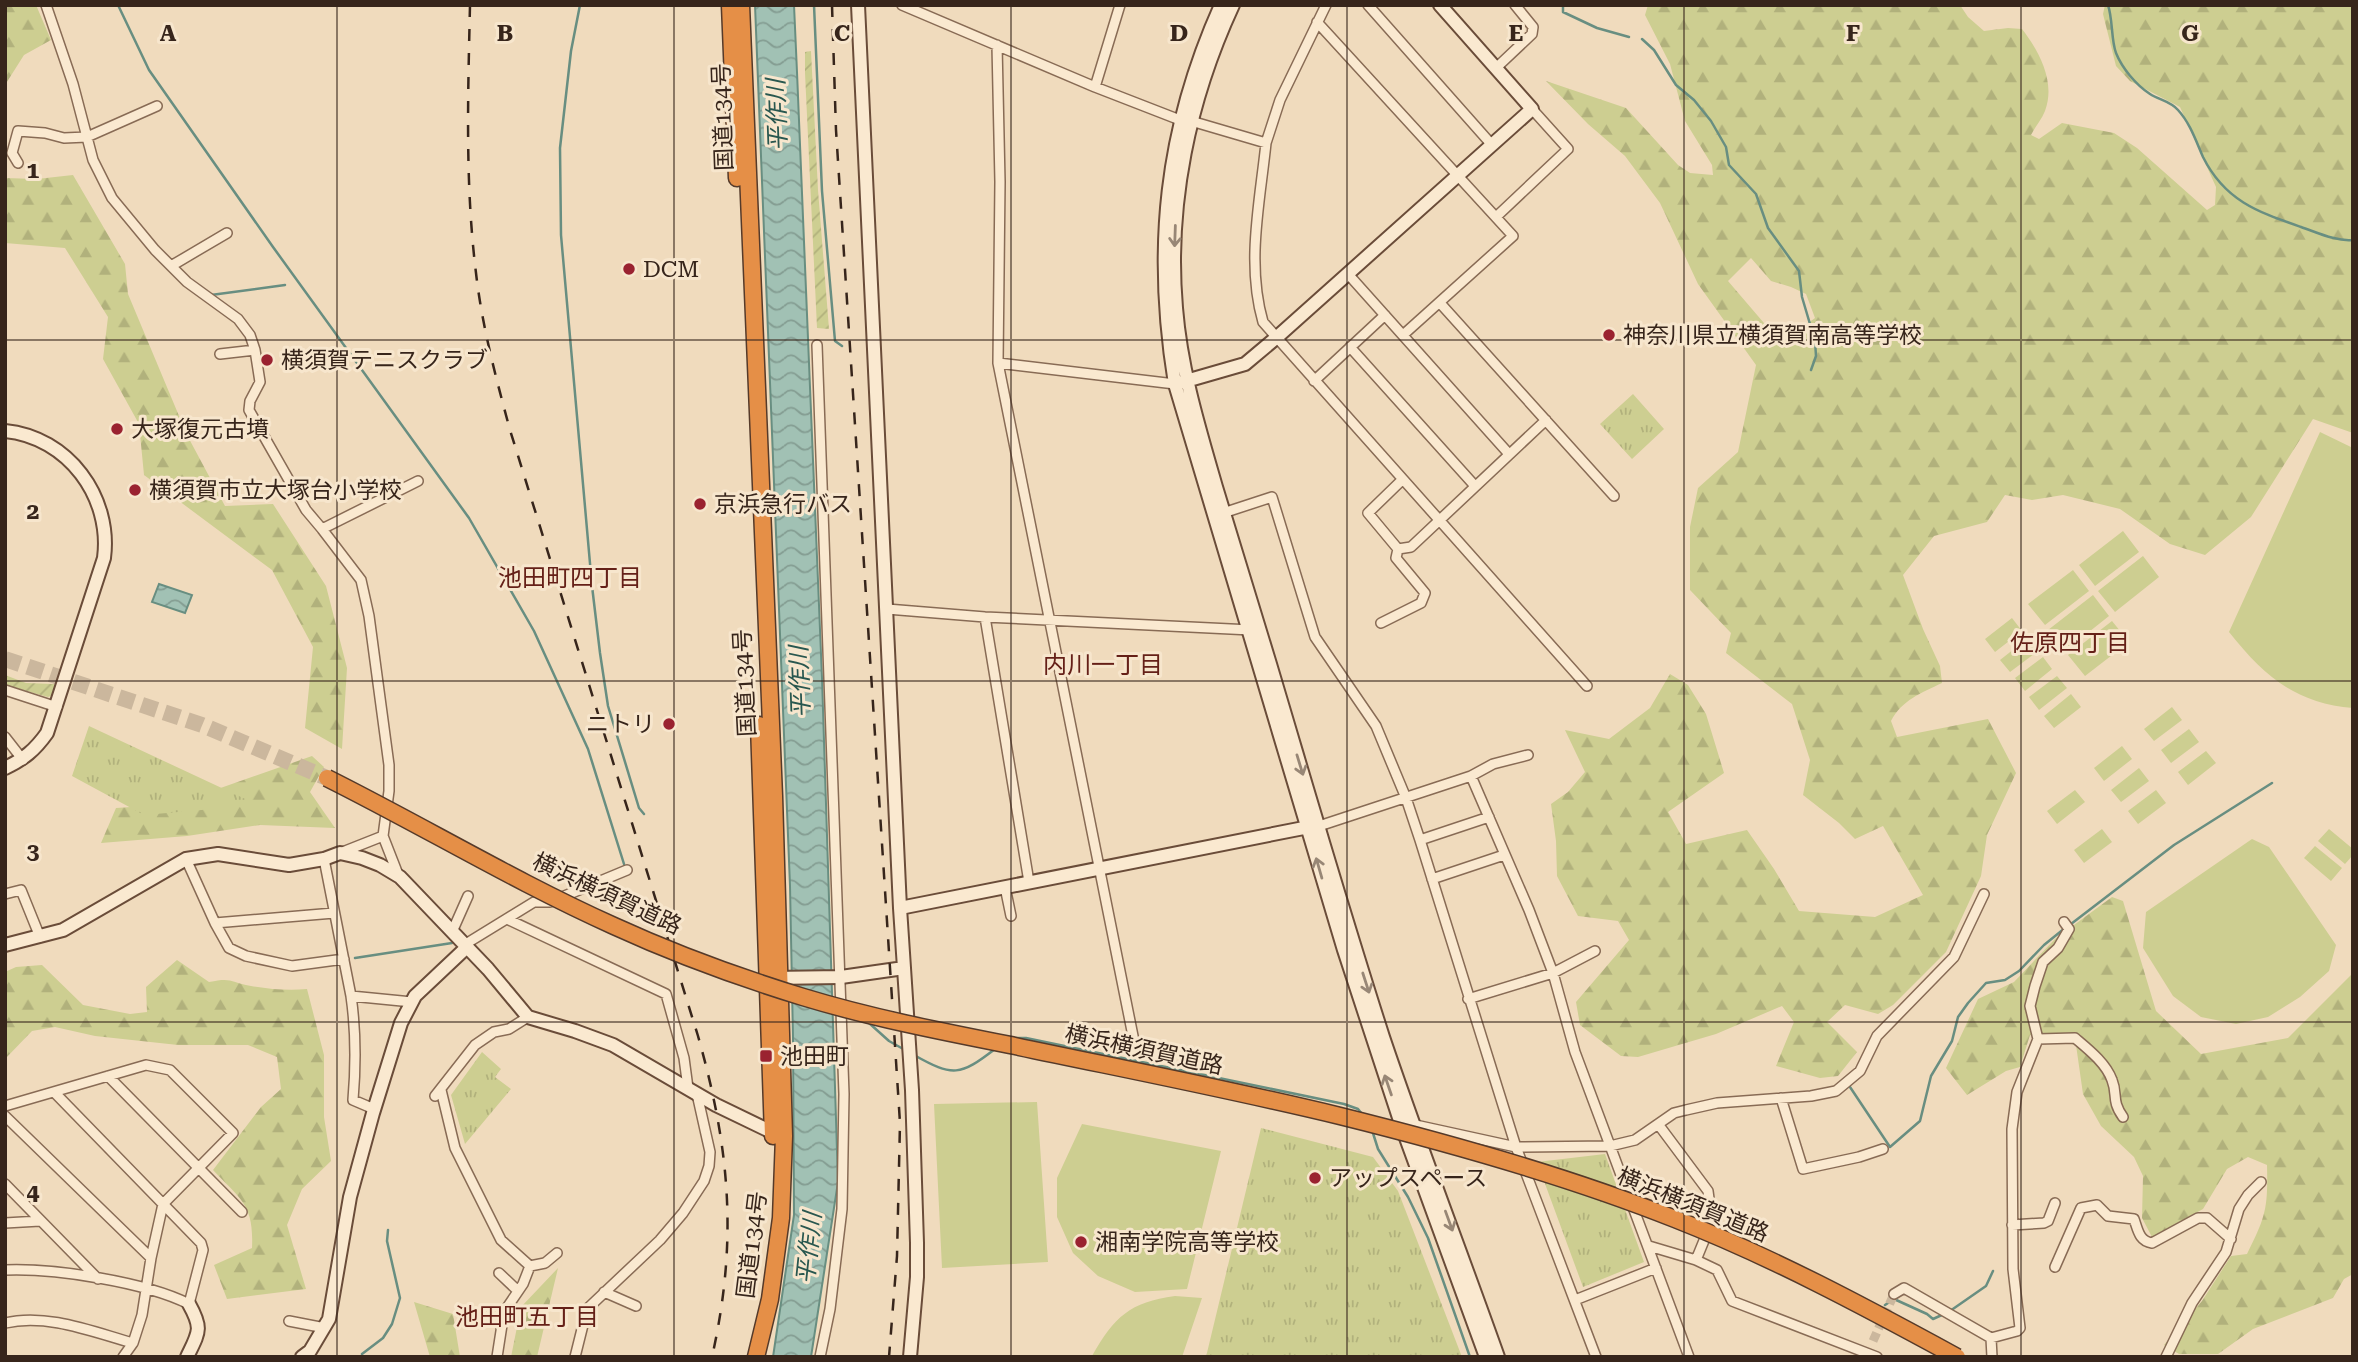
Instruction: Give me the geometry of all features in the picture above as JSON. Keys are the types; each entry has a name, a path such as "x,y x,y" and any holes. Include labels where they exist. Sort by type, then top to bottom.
{"highway":[{"name":"国道134号","path":"730,5 778,978"},
{"name":"国道134号","path":"741,5 778,978 781,1218 770,1299 755,1357"},
{"name":"横浜横須賀道路","path":"1945,1357 1818,1290 1725,1247 1660,1220 1566,1187 1343,1124 882,1025 802,1004 729,980 584,919 325,781 580,910 651,943 717,969 802,997 881,1017 1262,1098 1364,1122 1515,1164 1641,1206 1744,1248 1865,1307 1957,1357"},
{"name":"国道134号","path":"745,1357 759,1296 779,1135"}],"street":[{"path":"46,5 73,84 93,160 112,198 187,282 238,319 250,335 260,382 250,401 249,410 306,510 361,580 369,616 389,765 389,791 383,836 400,877"},
{"path":"858,5 900,908 912,1090 917,1277 910,1357"},
{"path":"902,5 1095,87 1186,120 1266,143"},
{"path":"1095,87 1120,5"},
{"path":"1186,120 1192,77 1221,5"},
{"path":"1233,5 1186,120 1168,182 1163,237 1164,300 1181,382 1313,826 1344,950 1498,1357"},
{"path":"1326,5 1280,100 1266,143 1254,261 1257,301 1263,322 1587,687"},
{"path":"1368,5 1492,145"},
{"path":"1440,5 1569,149 1496,217"},
{"path":"1496,68 1532,34 1533,27 1515,5"},
{"path":"1317,22 1513,236 1404,335"},
{"path":"997,45 1000,169 998,363 1136,1051"},
{"path":"18,163 12,153 18,131 64,138 87,137 157,106"},
{"path":"998,363 1181,382 1245,364 1532,109"},
{"path":"171,266 227,233"},
{"path":"1349,274 1509,454"},
{"path":"1440,303 1614,496"},
{"path":"1314,381 1385,315"},
{"path":"817,345 837,977 842,1000 844,1094 842,1209 830,1309 820,1357"},
{"path":"1350,347 1475,486"},
{"path":"220,354 255,350"},
{"path":"1398,549 1411,547 1546,420"},
{"path":"5,431 20,432 51,445 71,460 96,497 104,520 106,542 104,558 47,733 34,751 23,760 5,768"},
{"path":"1398,549 1368,513 1402,480"},
{"path":"322,528 418,481"},
{"path":"1219,515 1272,496 1315,637 1376,726 1420,840 1516,1147 1596,1357"},
{"path":"1381,623 1421,603 1425,593 1396,558 1398,549"},
{"path":"887,609 985,617 1254,631"},
{"path":"985,617 1029,882"},
{"path":"5,690 57,707"},
{"path":"5,737 23,760"},
{"path":"900,908 1313,826 1406,798 1471,776 1493,764 1528,755"},
{"path":"1471,776 1553,973 1575,1052 1689,1357"},
{"path":"1420,840 1489,817"},
{"path":"5,945 63,930 187,859 218,854 289,865 324,859 383,836"},
{"path":"340,853 380,864 400,877 466,946 528,1017 613,1045 693,1091 779,1135"},
{"path":"1432,879 1504,855"},
{"path":"187,859 229,948 246,956 292,966 344,959"},
{"path":"324,859 355,1025 356,1074 353,1100 374,1109"},
{"path":"302,1357 310,1351 329,1320 351,1197 374,1109 401,1023 415,996 466,946 534,902 550,902 627,870"},
{"path":"1005,887 1011,916"},
{"path":"5,894 21,890 40,937"},
{"path":"1408,1125 1516,1147 1610,1146 1635,1140 1674,1113 1706,1105 1836,1091 1860,1071 1877,1036 1954,957 1984,894"},
{"path":"452,932 468,896"},
{"path":"215,923 334,913"},
{"path":"507,919 666,995 710,1152 704,1181 683,1213 660,1240 593,1302 584,1315 575,1357"},
{"path":"1894,1294 1904,1288 1992,1338 2017,1332 2021,1328 2013,1269 2012,1129 2017,1092 2038,1039 2030,1006 2043,962 2058,948 2069,929 2064,922"},
{"path":"1468,999 1553,973 1595,951"},
{"path":"778,978 837,977 904,968"},
{"path":"351,996 412,1002"},
{"path":"528,1017 509,1029 494,1032 475,1045 438,1093 455,1148 501,1240 530,1266"},
{"path":"2038,1039 2075,1038 2088,1049 2113,1081 2115,1105 2123,1116"},
{"path":"1108,1045 1158,1057"},
{"path":"5,1106 146,1065 170,1070 233,1133 163,1203 142,1315 133,1343 123,1357"},
{"path":"108,1076 242,1212"},
{"path":"55,1093 201,1243 203,1250 189,1304"},
{"path":"1781,1098 1803,1169 1883,1149"},
{"path":"5,1116 151,1258"},
{"path":"1658,1124 1708,1191 1712,1220 1696,1260"},
{"path":"1408,1125 1486,1357"},
{"path":"2166,1357 2192,1303 2226,1252 2239,1209 2261,1182"},
{"path":"5,1184 99,1279"},
{"path":"2011,1224 2048,1221 2055,1203"},
{"path":"2055,1267 2081,1208 2097,1205 2108,1216 2134,1219 2141,1238 2146,1242 2152,1242 2198,1217 2207,1218 2231,1239"},
{"path":"5,1223 40,1221"},
{"path":"1648,1246 1696,1260 1717,1270 1732,1301 1873,1355 1873,1342"},
{"path":"530,1266 545,1263 557,1253"},
{"path":"497,1357 504,1312 523,1284 530,1266"},
{"path":"1574,1300 1656,1268"},
{"path":"5,1270 66,1274 167,1293 189,1304 197,1320 199,1331 187,1357"},
{"path":"499,1273 518,1291"},
{"path":"604,1292 636,1306"},
{"path":"5,1323 41,1320 133,1343"},
{"path":"289,1321 325,1328"},
{"path":"1992,1338 1992,1357"}],"green space":[{"path":"5,5 36,5 51,40 24,55 5,85"},
{"path":"1648,5 1960,5 1968,17 1984,31 2022,29 2040,57 2047,78 2048,100 2045,111 2031,135 2039,139 2062,123 2114,133 2137,148 2207,210 2215,205 2216,187 2180,107 2130,81 2116,66 2103,14 2105,5 2353,5 2353,433 2313,419 2251,517 2205,555 2170,544 2120,509 2063,495 2032,500 2005,495 1987,522 1934,536 1903,575 1940,666 1942,683 1906,702 1891,721 1897,737 1988,719 2016,773 1987,835 1981,876 1946,952 1893,1005 1878,1014 1845,1005 1827,1022 1857,1052 1838,1076 1820,1078 1776,1066 1794,1022 1782,1006 1716,1034 1638,1057 1621,1056 1580,1025 1576,1002 1629,940 1618,921 1578,916 1557,876 1551,804 1568,792 1585,772 1565,730 1609,739 1650,708 1670,674 1688,685 1706,714 1724,773 1668,812 1686,844 1747,830 1799,911 1875,917 1923,895 1883,826 1855,839 1803,795 1810,760 1792,704 1726,653 1731,633 1690,590 1690,527 1698,488 1738,452 1756,365 1698,284 1660,203 1625,156 1588,124 1546,81 1626,108 1678,165 1690,173 1713,175 1712,165 1685,121 1670,64 1645,15","holes":["1751,258 1771,281 1806,294 1815,318 1781,343 1728,281"]},
{"path":"811,51 829,329 817,328 805,73 805,52"},
{"path":"73,175 125,264 128,294 187,435 225,506 273,504 326,586 347,668 342,749 305,728 313,647 272,570 144,475 139,424 103,359 108,317 65,248 5,243 5,178 37,179"},
{"path":"1633,394 1664,429 1632,459 1600,424"},
{"path":"2320,432 2353,448 2353,708 2314,700 2282,685 2255,662 2229,632"},
{"path":"2123,531 2139,552 2095,586 2079,565"},
{"path":"2143,556 2159,577 2115,612 2098,591"},
{"path":"2073,570 2089,591 2045,625 2028,604"},
{"path":"2093,595 2109,616 2065,651 2048,630"},
{"path":"2012,618 2022,631 1995,652 1985,639"},
{"path":"2112,621 2129,642 2085,676 2068,655"},
{"path":"2028,638 2038,651 2010,672 2000,660"},
{"path":"2043,657 2052,669 2025,691 2015,678"},
{"path":"5,675 26,683 54,684 57,687 55,694 48,697 5,685"},
{"path":"2057,676 2067,688 2039,710 2029,697"},
{"path":"2071,694 2081,707 2054,728 2044,716"},
{"path":"2172,707 2182,720 2154,741 2144,729"},
{"path":"89,726 258,805 144,815 72,776"},
{"path":"2189,729 2199,742 2171,763 2161,750"},
{"path":"2122,746 2132,759 2104,781 2094,768"},
{"path":"2206,751 2216,763 2188,785 2178,772"},
{"path":"312,756 324,767 310,792 335,828 260,825 187,836 101,843 116,808 175,804"},
{"path":"2139,768 2149,781 2121,802 2111,790"},
{"path":"2075,790 2085,802 2057,824 2047,811"},
{"path":"2156,790 2166,803 2138,824 2128,811"},
{"path":"2102,829 2112,842 2084,863 2074,850"},
{"path":"2329,829 2353,849 2353,855 2345,864 2318,841"},
{"path":"2252,839 2269,847 2336,945 2329,971 2300,997 2268,1017 2236,1024 2201,1017 2173,996 2143,948 2146,912"},
{"path":"2315,846 2342,868 2331,881 2304,858"},
{"path":"2112,897 2123,901 2156,1011 2201,1054 2288,1038 2353,970 2353,1274 2344,1279 2333,1298 2253,1329 2218,1354 2179,1354 2164,1345 2202,1301 2231,1256 2247,1254 2264,1211 2267,1165 2248,1157 2227,1169 2203,1209 2152,1237 2142,1218 2143,1176 2134,1157 2101,1126 2083,1094 2076,1045 2030,1035 2020,1067 2006,1071 1967,1095 1946,1068 1978,999 2014,982 2055,939"},
{"path":"177,960 209,982 227,980 265,988 307,989 324,1055 324,1117 331,1161 302,1189 287,1225 306,1289 227,1299 214,1265 252,1248 251,1221 244,1204 213,1170 261,1107 281,1089 277,1057 248,1045 178,1045 95,1036 55,1027 32,1031 5,1059 5,972 16,967 42,965 83,1005 130,1014 147,1012 146,987"},
{"path":"482,1052 501,1069 495,1077 511,1089 465,1144 451,1095"},
{"path":"1037,1102 1048,1262 942,1268 934,1104"},
{"path":"1082,1124 1221,1151 1187,1289 1135,1292 1098,1276 1073,1253 1057,1217 1057,1178"},
{"path":"1261,1128 1373,1157 1398,1191 1462,1357 1206,1357"},
{"path":"1605,1154 1644,1262 1583,1287 1537,1162"},
{"path":"558,1268 537,1357 511,1357 521,1307"},
{"path":"1175,1296 1202,1298 1182,1357 1092,1356 1108,1331 1125,1314 1146,1302"},
{"path":"414,1302 453,1314 460,1357 430,1357"}],"water":[{"name":"平作川","path":"755,5 794,5 797,72 822,678 838,1182 811,1357 773,1357 794,1215 793,1038 790,886"},
{"path":"159,584 192,595 185,613 152,602"}],"waterway":[{"path":"118,5 149,70 469,518 534,631 588,749 624,864"},
{"path":"580,5 571,51 560,148 561,235 600,653 608,706 639,808 644,814"},
{"path":"814,5 822,191 835,341 842,346"},
{"path":"1563,5 1563,12 1597,28 1629,37"},
{"path":"2108,5 2114,48 2122,64 2145,90 2178,110 2212,172 2232,195 2271,216 2340,240 2353,240"},
{"path":"1642,39 1654,50 1676,85 1694,100 1711,121 1726,147 1729,165 1756,194 1768,228 1799,271 1802,297 1815,341 1816,356 1811,370"},
{"path":"211,295 285,285"},
{"path":"2071,924 2174,845 2272,783"},
{"path":"1850,1087 1890,1147 1920,1121 1931,1076 1952,1041 1958,1017 1968,1003 1986,983 2005,980 2019,971 2065,928"},
{"path":"355,958 452,943"},
{"path":"869,1023 889,1041 905,1050"},
{"path":"1016,1038 1344,1104 1358,1109 1363,1115"},
{"path":"914,1055 938,1067 956,1070 964,1069 995,1049"},
{"path":"1372,1130 1378,1149 1408,1197 1428,1238 1470,1357"},
{"path":"362,1354 383,1338 392,1324 400,1298 387,1241 388,1230"},
{"path":"1950,1311 1986,1286 1993,1271"},
{"path":"1885,1305 1894,1299 1933,1319 1944,1314"}],"tunnel":[{"path":"5,659 202,725 327,778"},
{"path":"1873,1341 1894,1294"}],"railway":[{"path":"470,5 470,206 479,293 490,352 510,430 698,1036 717,1118 727,1195 727,1234 725,1274 712,1357"},
{"path":"832,5 836,130 900,1123 897,1256 889,1357"}],"place":[{"name":"DCM","path":"629,269"},
{"name":"神奈川県立横須賀南高等学校","path":"1609,335"},
{"name":"横須賀テニスクラブ","path":"267,360"},
{"name":"大塚復元古墳","path":"117,429"},
{"name":"横須賀市立大塚台小学校","path":"135,490"},
{"name":"京浜急行バス","path":"700,504"},
{"name":"ニトリ","path":"669,724"},
{"name":"池田町","path":"766,1056"},
{"name":"アップスペース","path":"1315,1178"},
{"name":"湘南学院高等学校","path":"1081,1242"}],"district":[{"name":"池田町四丁目","path":"570,578"},
{"name":"佐原四丁目","path":"2070,643"},
{"name":"内川一丁目","path":"1103,665"},
{"name":"池田町五丁目","path":"527,1317"}]}
